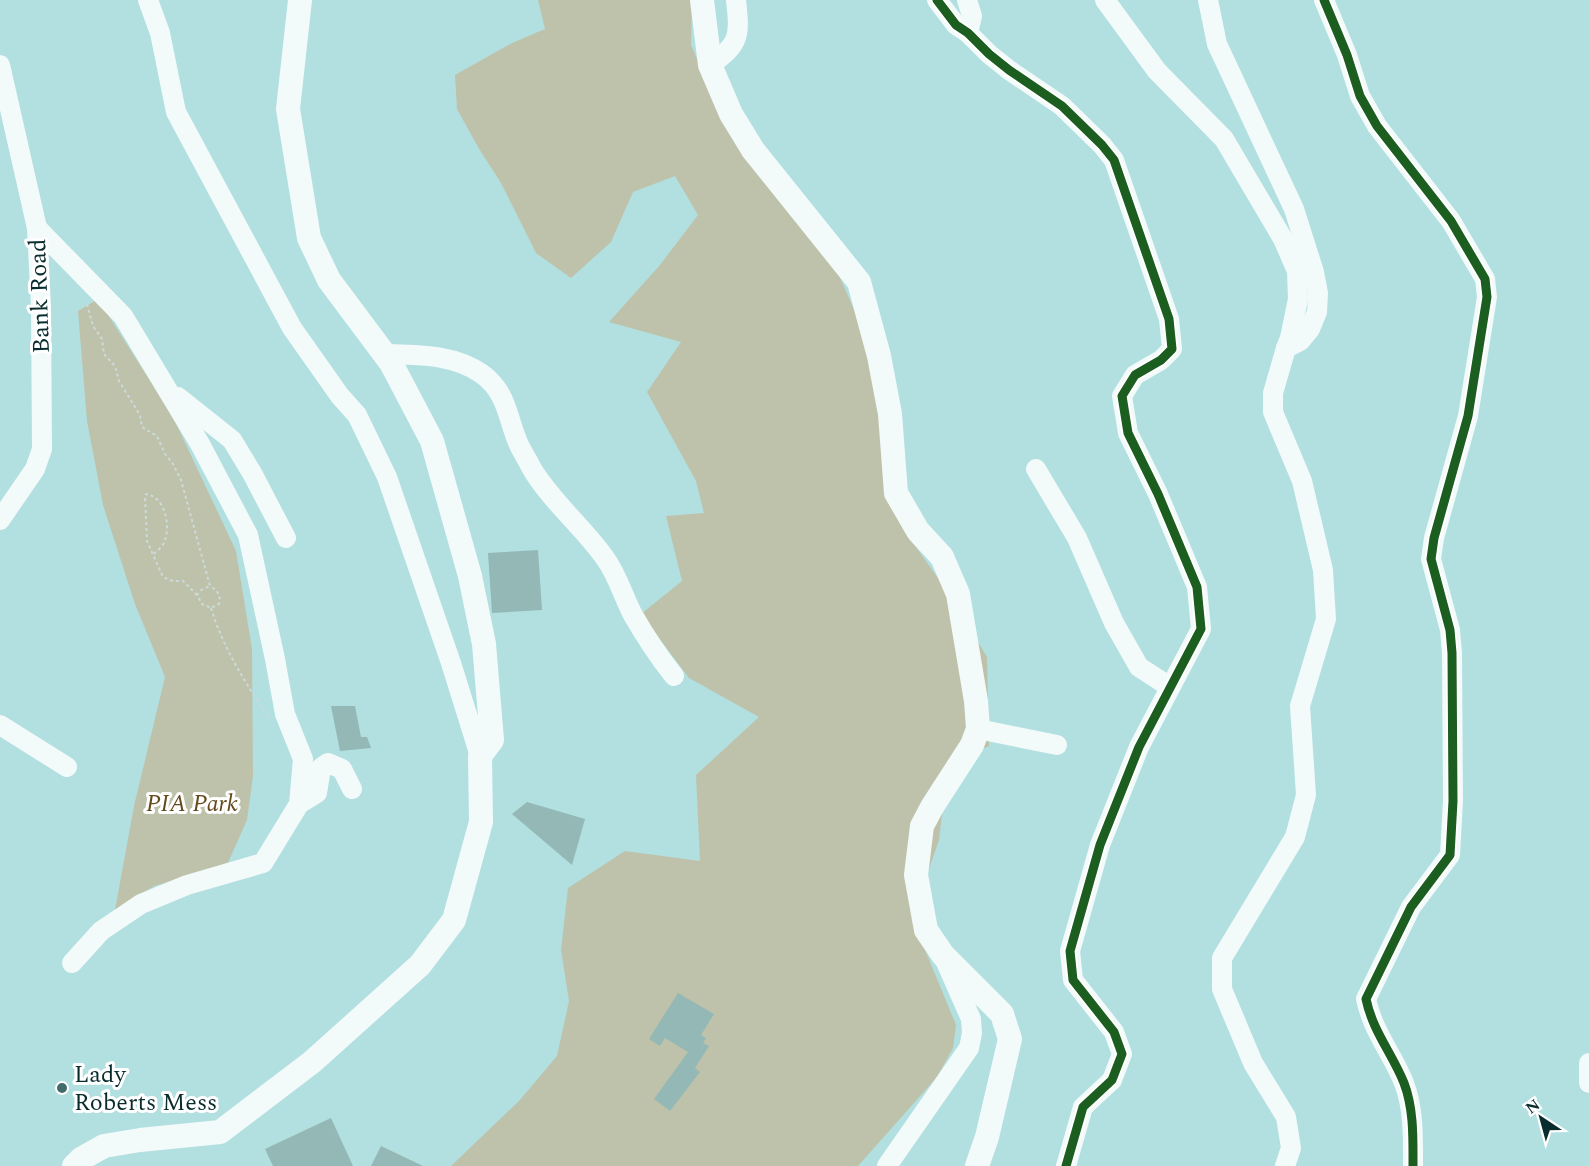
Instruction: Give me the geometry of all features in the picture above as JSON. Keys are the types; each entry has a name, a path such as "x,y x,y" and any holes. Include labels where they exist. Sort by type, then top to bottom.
{"main road":[{"path":"74,1166 81,1159 104,1146 220,1132 312,1062 420,965 454,920 481,822 480,756 492,740 484,644 470,576 432,441 385,354 330,280 309,238 288,109 300,0"},
{"path":"702,0 710,65 731,114 753,150 859,282 879,356 890,414 896,493 918,531 942,557 958,594 976,701 978,729 972,745 922,826 916,875 926,930 943,955 1002,1014 1010,1039 987,1137 977,1166"}],"street":[{"path":"148,0 160,33 176,112 291,328 340,396 357,415 387,477 451,663 480,756"},
{"path":"710,65 735,44 739,25 736,0"},
{"path":"937,0 956,25 968,33 988,54 1062,106 1114,160 1169,319 1172,349 1161,360 1135,375 1122,396 1128,433 1158,494 1197,587 1201,629 1139,747 1100,844 1070,951 1073,980 1114,1032 1122,1054 1112,1080 1083,1107 1066,1166"},
{"path":"967,0 972,16 968,33"},
{"path":"1105,0 1157,71 1224,139 1282,239 1297,272 1298,299 1290,338 1273,393 1273,412 1302,481 1323,570 1326,619 1300,706 1306,795 1295,837 1222,958 1222,990 1253,1063 1286,1117 1291,1148 1286,1166"},
{"path":"1208,0 1217,44 1294,209 1314,272 1318,293 1317,312 1310,329 1300,341 1286,348"},
{"path":"1324,0 1347,56 1360,96 1377,126 1451,221 1485,279 1486,297 1468,416 1434,538 1431,559 1450,630 1452,653 1453,801 1450,855 1411,907 1366,999 1374,1028 1405,1085 1411,1110 1413,1166"},
{"name":"Bank Road","path":"0,65 37,228 41,307 42,449 35,469 0,520"},
{"path":"37,228 123,316 212,465 248,536 285,714 303,759 299,804 263,863 187,885 141,904 101,931 72,963"},
{"path":"385,354 434,356 470,366 499,390 519,445 533,471 606,559 622,586 632,613 674,676"},
{"path":"169,390 232,440 286,537"},
{"path":"1036,469 1077,537 1114,623 1139,667 1170,687"},
{"path":"0,724 67,766"},
{"path":"978,729 1057,745"},
{"path":"299,804 317,793 321,768 328,763 342,769 352,789"},
{"path":"887,1166 969,1047 972,1033 971,1019 943,955"},
{"path":"1589,1065 1589,1083"}],"path":[{"path":"98,290 87,302 88,313 102,339 104,354 115,366 119,381 140,415 142,427 157,436 181,480 210,586 217,591 220,597 219,604 211,608"},
{"path":"154,554 164,543 166,514 158,501 146,494 144,496 147,541 163,577 173,581 183,581 197,595 202,604 211,608 228,653 268,718"},
{"path":"197,595 201,590 210,586"}],"green space":[{"path":"538,0 692,0 691,45 718,107 835,266 870,346 903,529 948,592 987,657 989,746 948,762 939,840 912,918 956,1025 953,1048 937,1077 858,1166 451,1166 519,1101 557,1056 569,1001 561,950 568,888 625,851 700,861 696,775 759,717 689,678 641,614 682,581 666,516 704,513 696,481 647,392 681,342 609,322 660,265 698,215 675,176 633,192 611,242 571,278 536,253 501,183 457,109 455,75 512,43 545,29"},
{"name":"PIA Park","path":"98,299 173,417 236,551 252,649 253,776 247,820 227,865 154,886 115,910 134,806 165,677 135,604 103,505 87,421 78,311"}],"building":[{"path":"538,550 542,610 492,613 488,553"},
{"path":"331,706 355,706 361,737 367,737 371,748 340,751"},
{"path":"527,802 585,819 572,865 512,814"},
{"path":"678,993 714,1014 701,1035 706,1038 703,1043 709,1046 695,1068 700,1072 670,1111 654,1099 688,1052 665,1038 660,1046 649,1039"},
{"path":"331,1118 353,1166 273,1166 265,1149"},
{"path":"381,1146 423,1166 371,1166"}],"cycle path":[{"path":"937,0 956,25 1009,70 1062,106 1114,160 1169,319 1172,349 1161,360 1135,375 1122,396 1128,433 1158,494 1197,587 1201,629 1139,747 1100,845 1070,951 1073,980 1114,1032 1122,1054 1112,1080 1083,1107 1066,1166"},
{"path":"1324,0 1347,55 1360,96 1377,126 1451,221 1485,279 1487,297 1468,416 1434,538 1431,559 1450,630 1452,653 1453,801 1450,855 1411,907 1366,999 1373,1022 1399,1072 1410,1103 1413,1166"}],"place":[{"name":"Lady Roberts Mess","path":"62,1088"}]}
